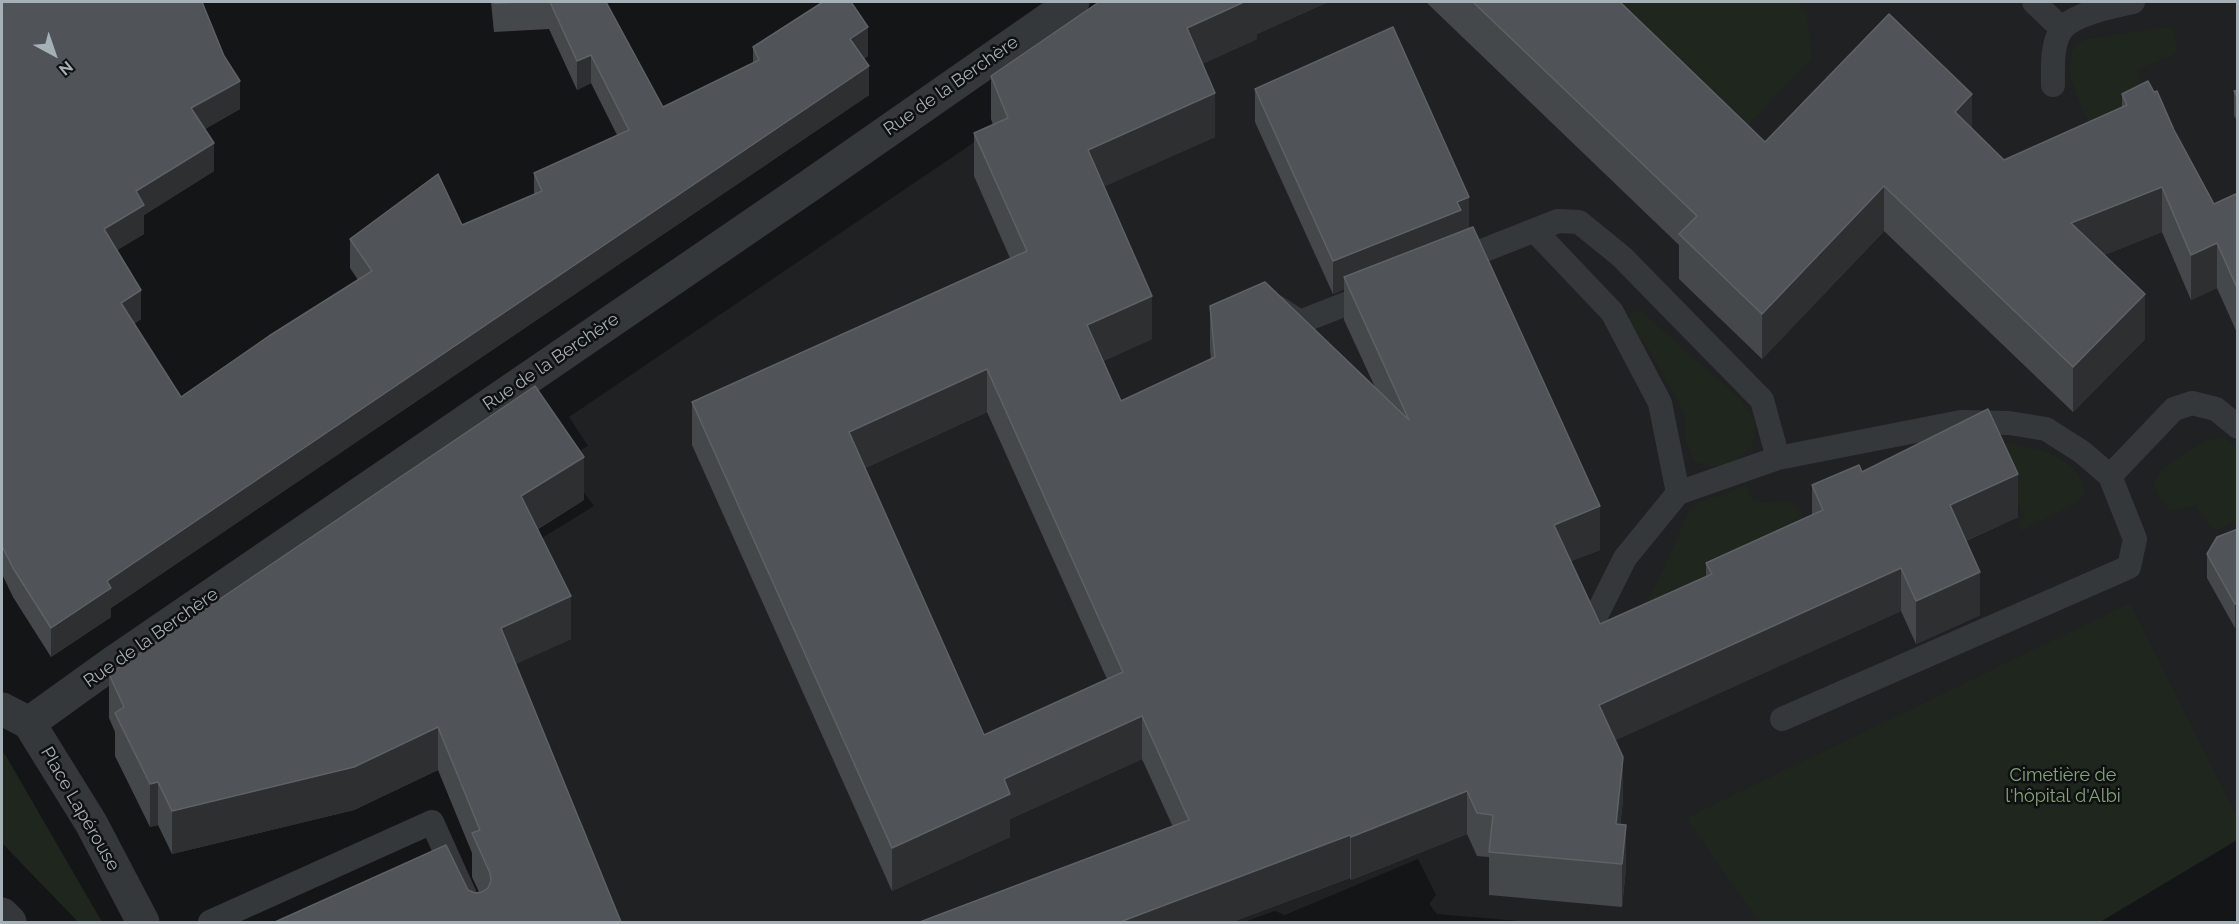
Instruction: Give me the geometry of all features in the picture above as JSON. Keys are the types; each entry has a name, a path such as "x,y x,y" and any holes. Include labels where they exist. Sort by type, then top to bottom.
{"street":[{"name":"Rue de la Berchère","path":"16,716 118,659 806,188 1073,2"},
{"name":"Place Lapérouse","path":"16,716 91,823 143,922"},
{"path":"2,914 10,922"}],"lane":[{"path":"2034,2 2062,29"},
{"path":"2053,85 2054,52 2062,29 2084,16 2133,2"},
{"path":"1428,272 1558,221 1579,222 1622,257 1762,400 1778,458"},
{"path":"1535,231 1612,312 1660,403 1678,493"},
{"path":"1265,300 1300,322 1396,284"},
{"path":"2110,476 2174,409 2192,403 2208,407 2216,410 2238,427"},
{"path":"1596,616 1625,558 1678,493 1778,458 1961,422 2009,423 2046,429 2082,452 2110,476 2134,539 2129,567 1782,719"},
{"path":"210,922 432,822 477,922"}],"shaded area":[{"path":"1181,2 2237,2 2237,840 2100,922 1531,922 1437,914 1429,904 1436,895 1418,859 1285,915 1275,911 1244,922 507,922 506,560 594,506 561,461 588,446 569,417"}],"green space":[{"path":"1585,2 1799,2 1807,15 1812,58 1742,131"},
{"path":"2172,26 2178,53 2137,70 2146,100 2092,128 2076,93 2069,67 2071,55 2076,46 2087,39"},
{"path":"1640,310 1741,400 1757,424 1752,448 1726,466 1695,462 1685,440 1685,415 1652,354 1628,322 1630,312"},
{"path":"2221,437 2231,442 2237,449 2238,520 2217,530 2211,527 2195,506 2172,511 2162,501 2155,484 2161,471 2168,465 2204,442"},
{"path":"1988,439 2033,448 2061,459 2080,479 2085,494 2076,503 2021,531 2018,523 2024,516"},
{"path":"1746,485 1752,499 1766,503 1791,501 1804,515 1796,522 1811,553 1625,624 1649,597 1688,513 1699,501"},
{"name":"Cimetière de l'hôpital d'Albi","path":"2130,603 2237,817 2237,840 2100,922 1759,922 1686,818"},
{"path":"2,751 102,922 78,922 2,843"}],"building":[{"path":"2,2 202,2 224,56 240,81 191,108 214,143 136,191 144,205 104,229 141,290 121,303 181,397 269,336 372,271 350,239 438,174 462,225 542,191 534,173 629,130 591,55 577,61 550,2 606,2 663,107 759,60 753,47 823,2 851,2 868,27 850,39 869,66 107,581 111,588 51,628 13,568 2,546"},
{"path":"1099,2 1244,2 1187,28 1215,93 1088,150 1152,296 1087,325 1121,401 1215,357 1210,306 1265,282 1409,420 1344,277 1473,227 1600,506 1554,525 1600,624 1712,574 1706,563 1823,510 1812,485 1859,465 1862,472 1988,409 2018,474 1950,505 1980,572 1916,601 1901,568 1599,705 1623,757 1616,824 1626,825 1622,864 1489,852 1493,815 1477,813 1467,791 1351,837 1350,835 1120,922 920,922 1189,820 1142,716 1004,779 1010,794 892,848 692,402 1027,251 974,133 1008,118 991,76","holes":["987,369 1123,672 984,735 849,432"]},
{"path":"1473,2 1620,2 1765,142 1889,14 1972,94 1955,112 2004,160 2127,105 2122,94 2148,81 2154,92 2157,91 2174,130 2214,204 2238,193 2238,290 2217,243 2191,255 2162,187 2071,223 2145,294 2073,367 1884,186 1762,314 1679,234 1697,216"},
{"path":"1393,27 1469,197 1457,202 1461,210 1333,261 1255,89"},
{"path":"535,386 584,457 521,496 571,596 501,628 621,922 275,922 446,845 468,890 475,893 488,888 491,881 490,873 472,833 480,830 438,727 354,767 172,811 158,782 150,784 115,713 124,707 109,674"},
{"path":"2238,529 2238,603 2235,604 2207,554 2217,537"}]}
